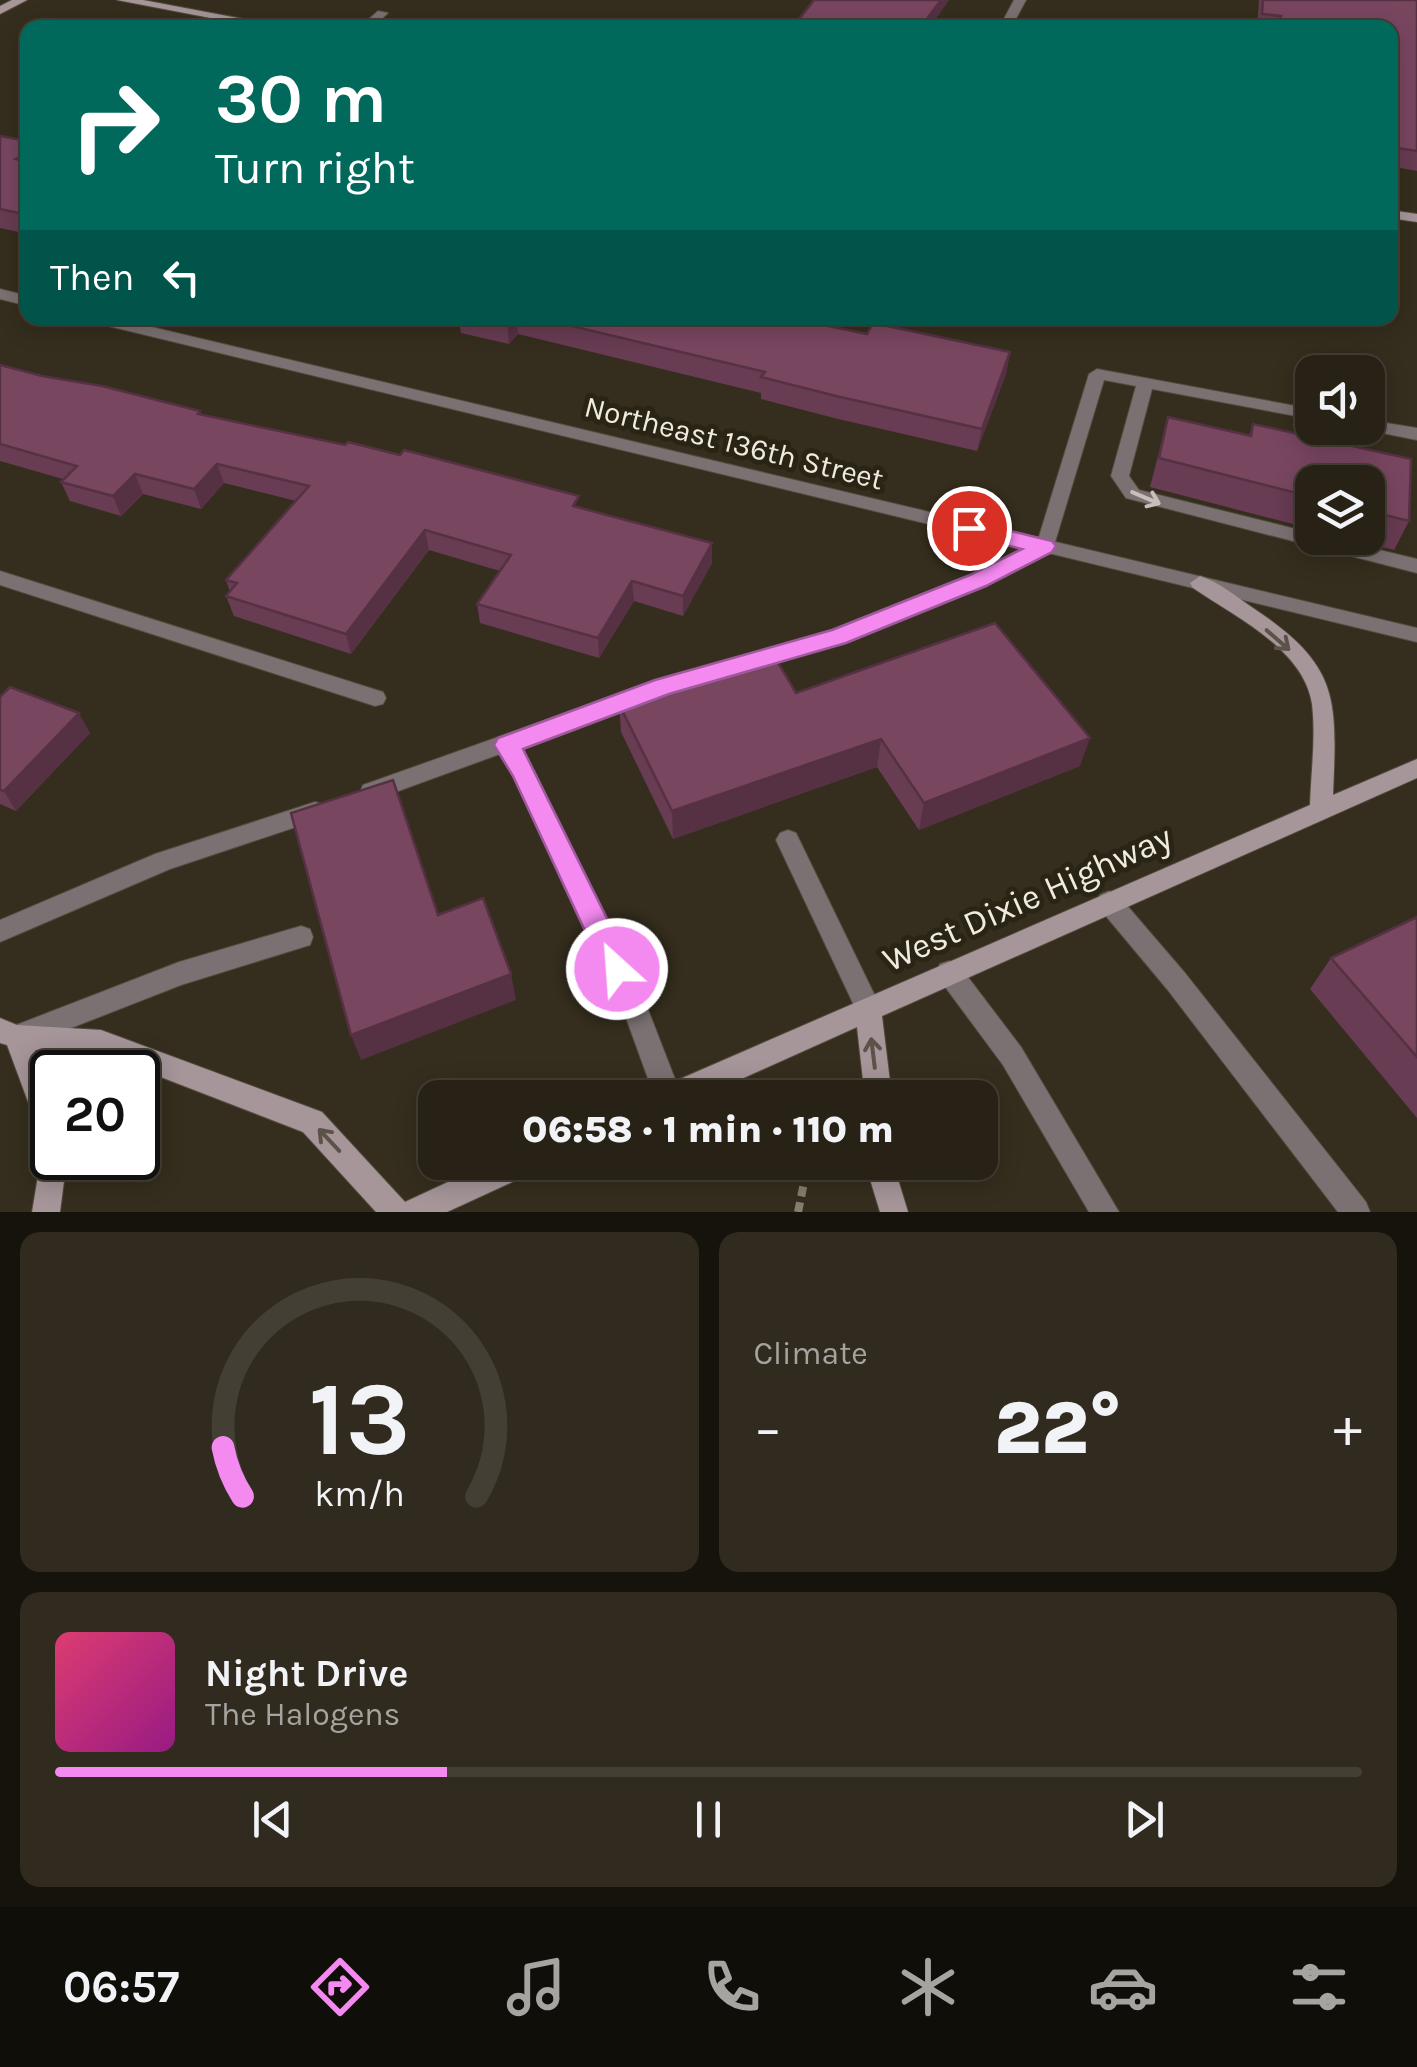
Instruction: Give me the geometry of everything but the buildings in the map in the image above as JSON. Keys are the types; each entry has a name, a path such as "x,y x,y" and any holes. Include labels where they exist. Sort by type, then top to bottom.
{"main road":[{"path":"0,11 21,0"},
{"path":"123,0 236,20"},
{"path":"1200,582 1285,645 1315,682 1322,701 1321,810"},
{"name":"West Dixie Highway","path":"706,1080 1417,768"},
{"path":"868,1008 877,1080"},
{"path":"8,1034 30,1080"},
{"path":"8,1034 101,1042 312,1122 395,1212"},
{"path":"46,1212 50,1180"},
{"path":"415,1212 485,1180"},
{"path":"885,1180 894,1212"}],"street":[{"path":"374,20 382,14"},
{"name":"Northeast 136th Street","path":"125,325 1417,634"},
{"path":"0,931 163,861 506,745 664,686 838,636 978,580 1045,546 1097,374 1295,411"},
{"path":"1144,382 1120,476 1133,494 1417,566"},
{"path":"1385,428 1417,434"},
{"path":"0,578 375,698"},
{"path":"506,745 523,771 633,1002 662,1080"},
{"path":"788,840 868,1008"},
{"path":"1109,902 1176,981 1356,1212"},
{"path":"8,1034 179,974 301,937"},
{"path":"949,972 1012,1056 1105,1212"}],"path":[{"path":"798,1212 804,1180"}],"route":[{"path":"617,969 523,771 506,745 664,686 838,636 978,580 1045,546 969,528"}]}
